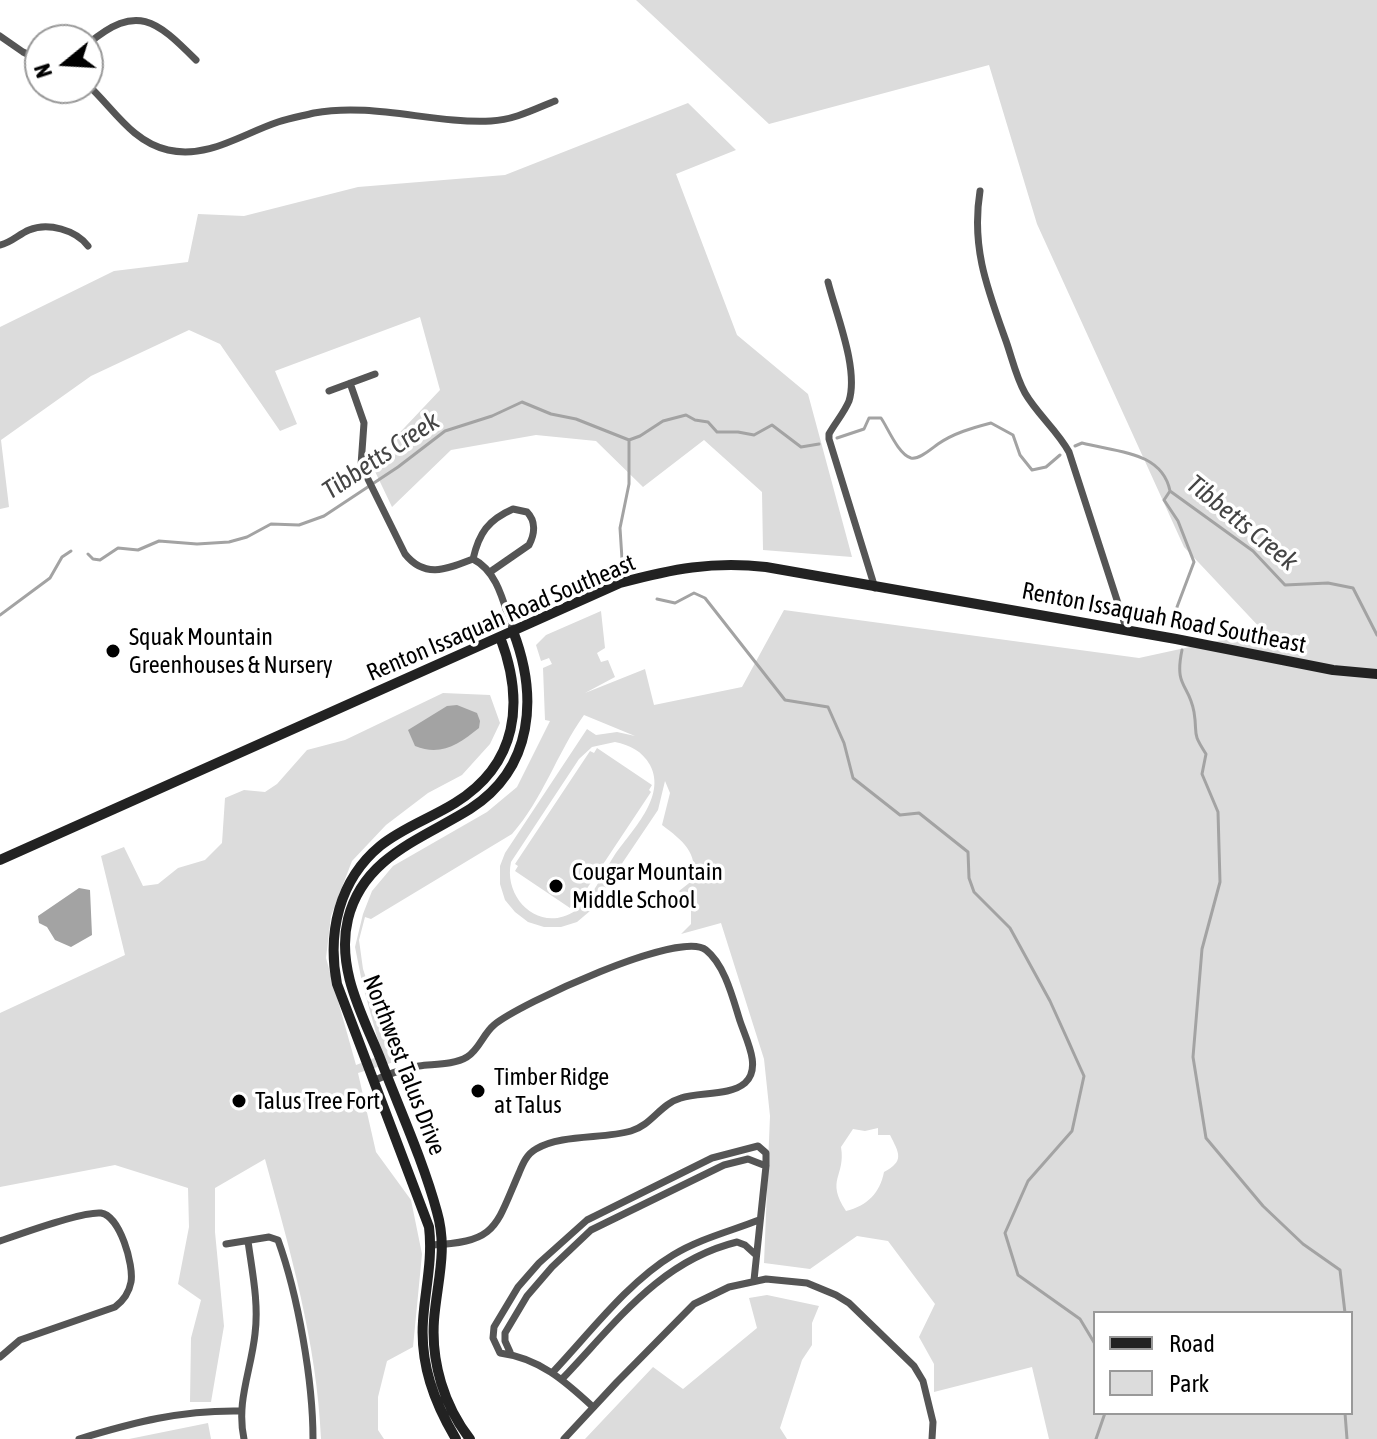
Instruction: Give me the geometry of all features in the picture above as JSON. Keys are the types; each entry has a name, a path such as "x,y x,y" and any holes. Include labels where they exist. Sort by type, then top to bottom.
{"street":[{"path":"104,33 116,24 141,20 157,25 196,60"},
{"path":"0,36 24,52"},
{"path":"104,101 140,137 160,148 180,152 213,148 280,121 319,112 366,111 492,121 555,101"},
{"path":"980,191 976,227 985,282 1025,393 1057,431 1069,452 1127,631"},
{"path":"0,245 30,229 47,227 82,238 88,246"},
{"path":"828,282 849,362 851,388 848,403 829,439 875,588"},
{"path":"329,391 375,374"},
{"path":"350,383 364,423 361,465 405,554 416,566 438,571 473,559"},
{"path":"473,559 486,525 513,509 527,512 534,524 529,545 490,572"},
{"path":"473,559 490,572 513,631"},
{"name":"Renton Issaquah Road Southeast","path":"0,860 620,583 678,567 744,565 1333,670 1377,674"},
{"name":"Northwest Talus Drive","path":"470,1439 444,1391 435,1358 434,1321 443,1244 436,1208 348,975 345,950 348,918 362,887 386,859 404,845 481,802 512,764 525,731 529,695 525,667 513,631"},
{"name":"Northwest Talus Drive","path":"456,1439 435,1401 425,1362 423,1321 431,1245 424,1209 337,984 334,944 338,910 352,879 371,854 397,835 467,795 499,758 509,734 515,704 511,668 500,637"},
{"path":"373,1081 386,1075 461,1060 474,1051 495,1023 574,981 680,946 697,946 706,950 731,992 752,1057 751,1075 747,1082 735,1089 676,1099 633,1131 548,1144 535,1150 524,1161 494,1228 474,1239 431,1245"},
{"path":"593,1407 553,1372 510,1352 500,1353 493,1338 494,1327 518,1287 539,1263 587,1220 730,1151 758,1146 766,1153 766,1166 754,1280"},
{"path":"510,1352 505,1333 527,1296 591,1230 724,1165 748,1159 766,1166"},
{"path":"0,1241 86,1215 103,1213 119,1227 132,1274 126,1296 107,1312 20,1340 0,1357"},
{"path":"553,1372 634,1286 661,1262 759,1220"},
{"path":"226,1244 274,1237 280,1245 303,1346 313,1413 313,1439"},
{"path":"244,1439 240,1411 255,1335 255,1294 248,1241"},
{"path":"562,1379 652,1285 682,1263 737,1242 756,1255"},
{"path":"564,1439 694,1304 729,1287 754,1280 788,1279 825,1289 849,1303 920,1373 933,1422 932,1439"},
{"path":"79,1439 183,1413 240,1411"}],"green space":[{"path":"636,0 1377,0 1377,1439 1049,1439 1032,1367 934,1392 934,1364 919,1337 935,1304 888,1241 857,1236 810,1269 764,1263 770,1116 764,1059 721,923 681,934 691,924 691,907 679,891 693,880 694,870 687,848 662,825 670,793 665,781 658,810 590,911 577,922 561,927 544,927 528,922 505,900 500,884 500,866 505,853 587,729 596,735 617,732 635,736 584,715 533,806 512,834 371,919 365,917 359,940 363,969 394,1062 358,1073 376,1152 411,1200 422,1254 413,1347 387,1361 378,1397 378,1430 384,1439 321,1439 308,1332 265,1159 215,1188 215,1232 224,1326 211,1402 190,1402 191,1338 201,1300 178,1284 189,1227 188,1188 115,1165 0,1187 0,1013 125,955 101,856 124,847 143,886 158,884 178,868 205,860 222,843 225,798 244,790 265,792 277,784 307,750 345,740 443,693 490,695 500,723 490,744 462,775 428,793 386,825 352,861 331,916 326,958 356,1065 382,1055 355,947 372,891 393,866 487,812 517,787 550,721 545,720 543,668 552,664 549,658 541,661 536,645 546,635 601,611 605,648 597,653 601,662 608,660 615,677 585,693 645,669 654,705 742,687 784,610 1139,658 1263,631 1184,547 1037,224 989,65 769,124","holes":["615,742 643,756 654,777 654,789 645,813 581,906 562,917 537,915 527,909 513,888 511,862 579,759 592,747","878,1128 878,1135 890,1135 898,1152 898,1160 884,1172 871,1198 846,1211 837,1192 841,1147 853,1129 865,1131"]},
{"path":"688,103 736,150 676,174 737,335 808,394 852,557 763,550 762,492 704,440 643,487 596,441 536,435 451,450 392,507 371,463 440,390 420,317 275,371 297,424 280,431 220,344 189,330 91,376 1,440 9,507 0,509 0,327 114,271 188,262 198,214 244,216 358,187 505,175"},
{"path":"597,748 652,785 651,792 576,905 573,903 570,908 515,871 518,866 515,864 590,751 594,753"},
{"path":"767,1295 819,1306 812,1323 812,1345 802,1360 780,1428 787,1439 585,1439 653,1367 683,1389 757,1328 749,1298"},
{"path":"208,1423 211,1439 129,1439"}],"shaded area":[{"path":"457,705 477,713 479,728 449,747 433,750 415,746 408,730 447,706"},
{"path":"79,888 90,890 92,935 71,947 55,940 47,927 39,923 38,916"}],"waterway":[{"name":"Tibbetts Creek","path":"88,554 100,560 118,548 138,550 159,541 197,544 229,542 247,537 271,524 299,525 324,516 398,467 445,431 492,416 522,402 629,440 663,421 686,415 708,422 717,432 754,435 772,425 801,447 819,444"},
{"name":"Tibbetts Creek","path":"837,438 864,429 869,418 881,418 906,456 914,458 950,437 991,423 1013,435 1020,455 1032,470 1046,467 1060,455"},
{"path":"622,559 620,528 629,484 629,440"},
{"name":"Tibbetts Creek","path":"1075,446 1082,443 1136,455 1148,461 1158,468 1170,491 1253,551 1285,585 1328,583 1353,588 1377,635"},
{"path":"1170,491 1164,500 1178,521 1194,562 1177,607 1175,628"},
{"name":"Tibbetts Creek","path":"0,615 50,578 62,557 71,551"},
{"path":"657,599 675,603 694,593 705,598 785,700 828,707 844,743 853,778 900,815 919,813 968,852 969,878 974,892 1010,928 1050,1001 1084,1076 1072,1131 1028,1181 1005,1233 1018,1275 1080,1319 1093,1341"},
{"path":"1182,650 1181,679 1192,703 1197,737 1206,754 1202,774 1218,812 1220,882 1202,949 1193,1057 1206,1138 1263,1206 1303,1244 1340,1270 1345,1311"},
{"path":"1096,1439 1104,1415"},
{"path":"1345,1415 1347,1439"}],"place":[{"name":"Squak Mountain Greenhouses & Nursery","path":"113,651"},
{"name":"Cougar Mountain Middle School","path":"556,886"},
{"name":"Timber Ridge at Talus","path":"478,1091"},
{"name":"Talus Tree Fort","path":"239,1101"}]}
